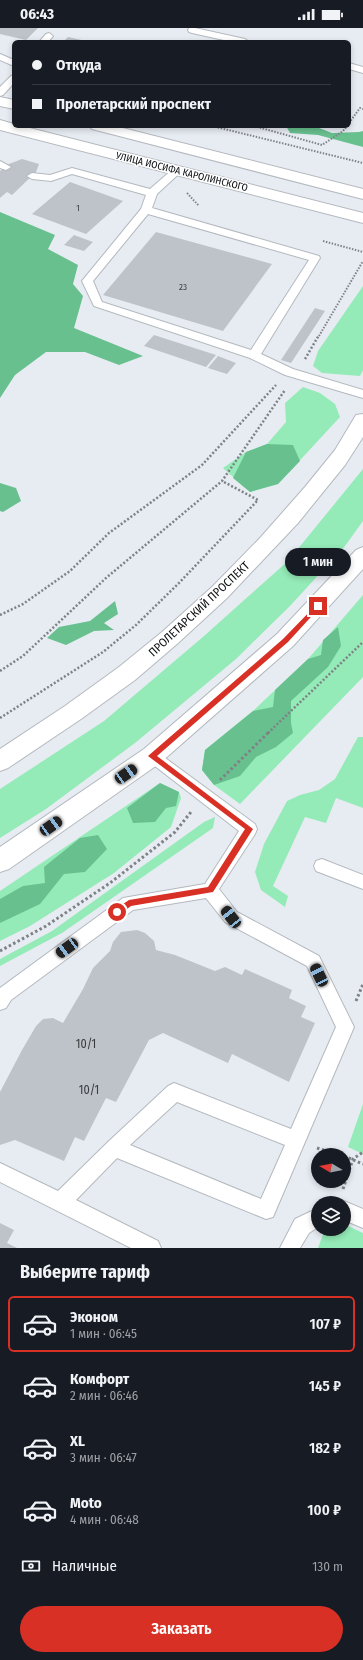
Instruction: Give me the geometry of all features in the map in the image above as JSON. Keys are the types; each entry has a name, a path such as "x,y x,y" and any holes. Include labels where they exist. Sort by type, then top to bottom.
{"main road":[{"path":"0,101 12,104"},
{"name":"УЛИЦА ИОСИФА КАРОЛИНСКОГО","path":"0,125 363,218"},
{"name":"УЛИЦА ИОСИФА КАРОЛИНСКОГО","path":"105,128 363,194"},
{"name":"ПРОЛЕТАРСКИЙ ПРОСПЕКТ","path":"0,760 65,718 143,661 218,594 276,535 335,465 363,420"},
{"path":"0,861 152,756 285,640 363,555"}],"lane":[{"path":"192,30 236,40"},
{"path":"0,57 12,62"},
{"path":"351,67 363,70"},
{"path":"0,93 12,80"},
{"path":"178,170 152,193 146,210 87,281 98,304 254,355 292,373 363,394"},
{"path":"32,176 51,178 72,171 152,193"},
{"path":"146,210 315,258 254,355"},
{"path":"0,1002 5,994 129,903 210,890 249,829 152,756"},
{"path":"322,866 363,882"},
{"path":"114,1148 266,1210 344,1027 312,961 231,917 210,890"},
{"path":"60,1203 114,1148 174,1092 296,1140"},
{"path":"0,1172 151,1248"},
{"path":"351,1210 363,1219"},
{"path":"290,1248 302,1226 311,1221"}],"path":[{"path":"351,120 360,108 363,108"},
{"path":"220,128 363,163"},
{"path":"261,128 322,145 345,128"},
{"path":"164,181 183,188 199,207"},
{"path":"318,240 363,252"},
{"path":"0,671 23,656 106,578 222,481 363,261"},
{"path":"0,615 23,604 70,571 109,533 202,465 292,373"},
{"path":"0,718 103,652 136,625 179,583 258,500 222,481"},
{"path":"0,951 46,926 110,882 175,832 204,795 363,642"},
{"path":"356,1001 363,984"},
{"path":"344,1196 353,1159 363,1152"},
{"path":"353,1159 363,1164"}],"green space":[{"path":"287,128 319,128 332,133 363,131 363,147 318,135 290,133"},
{"path":"0,212 55,235 48,249 78,265 73,284 83,296 74,328 143,356 119,365 85,352 46,352 15,375 0,398"},
{"path":"363,286 363,370 360,376 322,373 313,366 318,351"},
{"path":"303,387 320,393 335,404 340,417 278,484 250,492 223,468 246,452 267,444 286,422 285,403"},
{"path":"267,444 293,445 300,461 278,484 250,492 233,478 246,452"},
{"path":"363,469 363,521 345,546 290,606 236,659 135,743 46,809 0,838 0,789 104,721 204,636 288,561"},
{"path":"0,483 16,488 21,501 3,512 0,511"},
{"path":"363,595 363,677 240,804 214,785 202,770 205,750 253,711 308,659"},
{"path":"115,601 118,614 104,623 114,630 94,631 66,645 47,638 59,627 90,621"},
{"path":"338,627 341,646 328,667 291,701 291,723 293,733 276,747 256,757 240,776 214,785 202,770 205,750 253,711 273,707 275,690 308,659 321,655 323,640"},
{"path":"358,737 363,737 363,808 336,798 326,823 305,817 273,886 288,896 285,907 261,890 255,872 264,844 287,801 300,795 319,790 335,779"},
{"path":"160,783 179,792 181,798 171,827 114,873 30,926 0,941 0,891"},
{"path":"160,783 179,792 176,806 166,808 155,822 133,823 127,808"},
{"path":"215,817 213,828 62,933 0,966 0,959 52,931 204,822"},
{"path":"98,835 107,849 85,872 64,874 40,904 0,923 0,899 23,886 45,883 44,867 80,838"},
{"path":"363,1104 363,1154 348,1147"},
{"path":"351,1227 363,1233 363,1248 318,1248 322,1236 351,1236"}],"building":[{"path":"0,28 38,28 26,40 0,34"},
{"path":"68,37 82,40 65,40"},
{"path":"22,159 39,164 36,172 12,195 7,192 0,198 0,171 9,164"},
{"path":"70,182 123,201 86,234 32,214"},
{"path":"156,232 272,264 223,331 103,295"},
{"path":"74,235 93,242 84,251 64,245"},
{"path":"315,308 325,311 291,363 281,360"},
{"path":"154,335 216,355 206,367 144,346"},
{"path":"218,356 236,363 227,374 208,368"},
{"path":"137,930 145,933 154,941 156,950 175,955 215,971 225,967 242,975 245,969 292,990 289,998 306,1006 301,1017 315,1023 289,1082 232,1054 228,1063 163,1033 149,1040 116,1102 106,1098 84,1141 75,1137 64,1161 15,1140 0,1145 0,1092 36,1026 43,1019 53,1018 63,1023 83,989 93,968 110,951 113,942 121,932"},
{"path":"0,1223 14,1230 7,1243 17,1248 0,1248"}],"route":[{"path":"117,912 129,903 210,890 249,829 152,756 285,640 318,606"}]}
